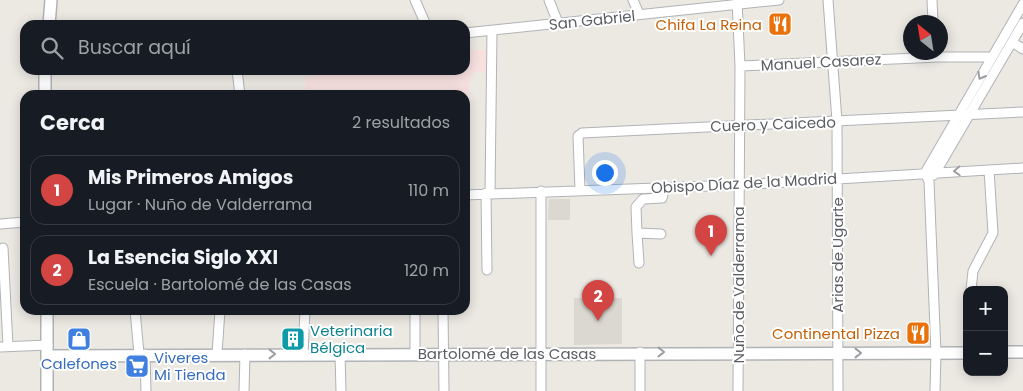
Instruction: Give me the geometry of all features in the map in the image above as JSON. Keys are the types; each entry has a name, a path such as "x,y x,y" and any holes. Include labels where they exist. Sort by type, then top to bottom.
{"street":[{"path":"49,20 51,0"},
{"path":"415,0 424,20"},
{"path":"548,0 558,23"},
{"path":"633,0 639,14"},
{"name":"San Gabriel","path":"470,33 737,2 778,0"},
{"name":"Arias de Ugarte","path":"828,0 836,122 838,391"},
{"path":"932,0 933,15"},
{"name":"Nuño de Valderrama","path":"737,2 740,66 738,391"},
{"path":"935,391 936,353 926,177 958,116 1023,4"},
{"path":"936,172 1023,23"},
{"path":"487,270 492,31"},
{"path":"1012,42 1023,49"},
{"name":"Manuel Casarez","path":"948,55 992,57"},
{"name":"Manuel Casarez","path":"740,66 903,57"},
{"path":"45,75 45,90"},
{"path":"238,75 239,90"},
{"name":"Cuero y Caicedo","path":"580,190 578,136 581,133 1023,112"},
{"path":"926,177 936,172 1023,168"},
{"path":"971,286 973,269 992,232 989,170"},
{"name":"Obispo Díaz de la Madrid","path":"470,195 738,185 837,178 926,177"},
{"path":"638,263 636,207 638,202 643,199 662,198 664,187"},
{"path":"541,191 541,391"},
{"path":"0,224 20,222"},
{"path":"637,233 661,234"},
{"path":"3,248 4,347 48,351"},
{"path":"47,315 47,391"},
{"path":"136,315 146,391"},
{"path":"217,354 220,315"},
{"path":"304,354 306,315"},
{"path":"415,315 415,353"},
{"path":"443,315 444,391"},
{"name":"Bartolomé de las Casas","path":"48,351 142,354 963,352"},
{"path":"640,352 640,391"},
{"path":"1008,352 1023,352"},
{"path":"244,391 245,354"},
{"path":"340,354 341,391"}],"shaded area":[{"path":"493,49 491,71 471,73 469,90 306,90 305,75 470,75 470,51"},
{"path":"549,199 570,199 570,220 548,220"},
{"path":"574,298 622,298 622,344 574,345"}],"place":[{"name":"Chifa La Reina","path":"780,24"},
{"name":"Mis Primeros Amigos","path":"711,256"},
{"name":"La Esencia Siglo XXI","path":"598,321"},
{"name":"Continental Pizza","path":"918,333"},
{"name":"Calefones","path":"79,339"},
{"name":"Veterinaria Bélgica","path":"293,339"},
{"name":"Viveres Mi Tienda","path":"137,366"}]}
